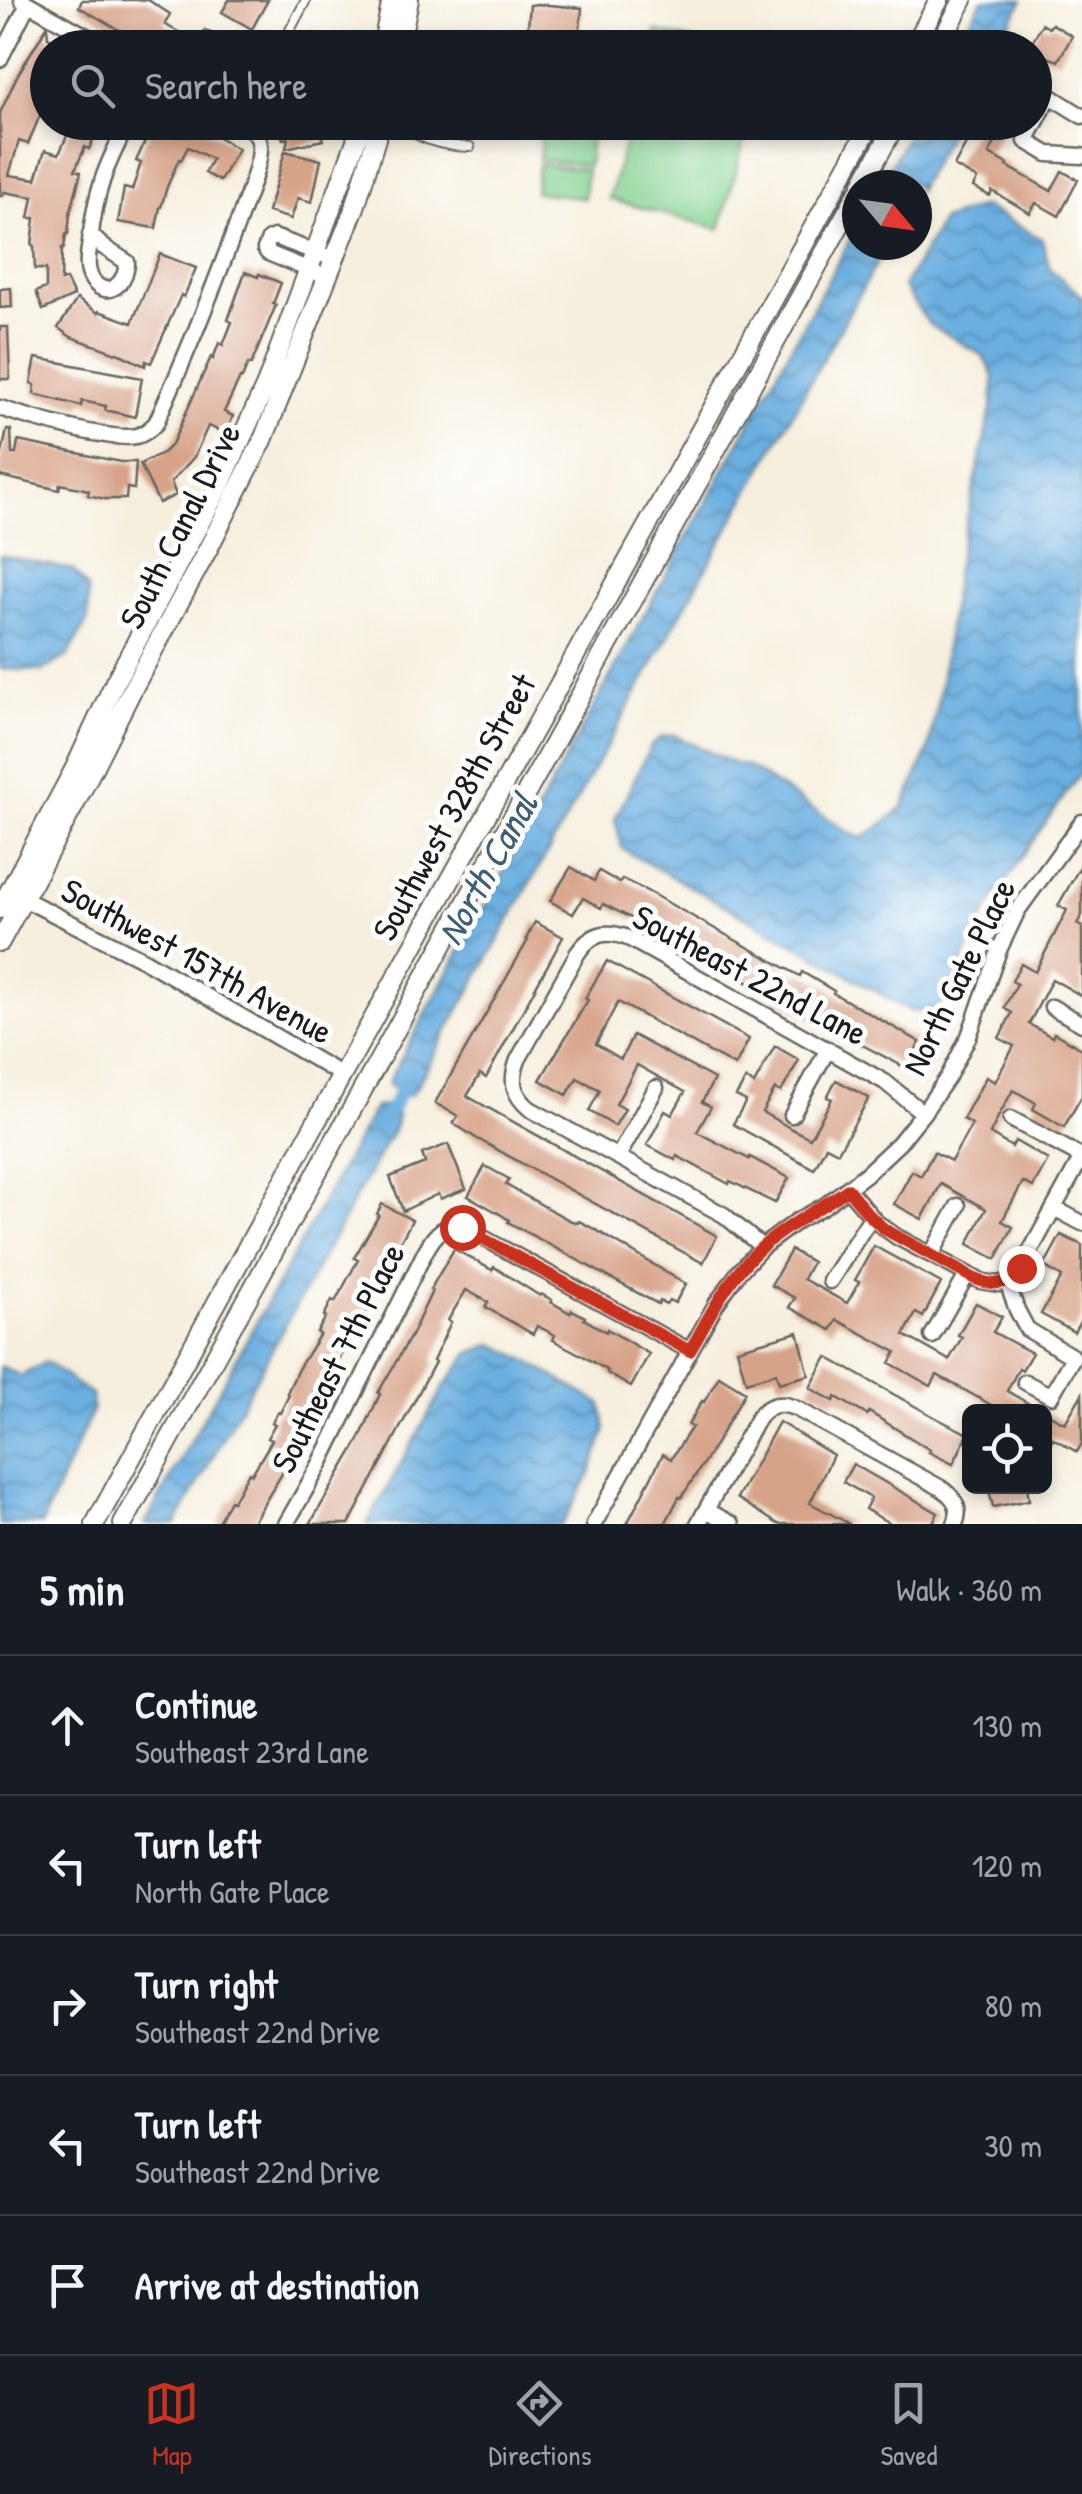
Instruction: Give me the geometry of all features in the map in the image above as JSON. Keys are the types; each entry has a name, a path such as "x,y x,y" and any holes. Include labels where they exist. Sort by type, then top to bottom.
{"street":[{"path":"386,30 392,0"},
{"path":"403,30 410,0"},
{"path":"923,30 939,0"},
{"path":"948,30 964,0"},
{"path":"0,59 25,2 76,30"},
{"path":"1052,97 1082,116"},
{"path":"90,234 102,175 119,140"},
{"path":"0,408 127,438 147,433 156,423 219,275 246,200 259,154 259,140"},
{"name":"South Canal Drive","path":"0,942 262,440 324,269 316,252 356,140"},
{"name":"South Canal Drive","path":"0,908 220,485 354,206 374,140"},
{"name":"Southwest 328th Street","path":"95,1524 862,140"},
{"path":"870,170 887,140"},
{"path":"1027,140 1048,154 1082,156"},
{"name":"Southwest 328th Street","path":"122,1524 842,221"},
{"path":"316,252 274,237 265,250 324,269"},
{"name":"North Gate Place","path":"594,1524 723,1293 762,1247 848,1189 882,1160 948,1078 970,1036 999,950 1018,910 1082,822"},
{"name":"Southwest 157th Avenue","path":"24,900 144,960 342,1075"},
{"name":"Southeast 22nd Lane","path":"618,1157 530,1108 520,1100 513,1086 521,1054 576,954 595,935 610,933 630,939 886,1082 923,1113"},
{"path":"1052,1007 1082,1024"},
{"path":"792,1115 828,1049"},
{"path":"656,1088 618,1157 724,1215 762,1247"},
{"path":"848,1189 884,1229 987,1283 1007,1282 1021,1268 1082,1157 1011,1118"},
{"path":"931,1255 958,1206"},
{"path":"1054,1208 1082,1224"},
{"path":"830,1281 871,1217"},
{"name":"Southeast 7th Place","path":"286,1524 319,1466 431,1240 450,1225 469,1230 690,1351"},
{"path":"932,1336 967,1274"},
{"path":"1007,1282 1027,1328 1072,1357 1052,1396 1025,1382"},
{"path":"732,1524 702,1517 760,1416 775,1404 797,1408 937,1485 956,1504 956,1524"}],"lane":[{"path":"290,30 306,0"},
{"path":"426,140 470,147"}],"green space":[{"path":"541,140 591,140 588,165 539,160"},
{"path":"625,140 744,140 720,229 609,199"},
{"path":"538,164 587,169 584,198 535,192"}],"water":[{"path":"982,0 1023,0 1006,30 965,30"},
{"path":"905,140 946,140 929,170 888,170"},
{"path":"983,206 1042,239 1050,269 1082,296 1082,771 988,909 944,1002 928,1012 910,1011 634,856 622,848 615,819 650,747 661,737 674,735 747,766 861,838 903,807 928,751 956,568 992,405 994,378 983,356 929,324 903,287 919,260 932,260 932,237 942,220"},
{"name":"North Canal","path":"842,254 842,260 879,260 413,1093 409,1095 389,1086"},
{"path":"0,555 73,570 88,589 88,620 68,656 42,671 0,669"},
{"path":"387,1106 397,1113 395,1126 176,1524 145,1524 375,1107"},
{"path":"493,1344 601,1404 606,1430 589,1476 562,1524 367,1524 444,1387 468,1354"},
{"path":"46,1362 92,1395 93,1409 42,1524 0,1524 0,1366 21,1376"}],"building":[{"path":"82,0 148,0 170,14 165,24 175,30 119,30 79,7"},
{"path":"229,0 268,0 252,29 222,12"},
{"path":"530,5 582,8 580,30 528,30"},
{"path":"1042,24 1049,28 1052,24 1072,36 1058,61 1052,59 1052,30 1039,30"},
{"path":"30,54 30,139 28,144 19,141 9,175 36,179 45,150 59,154 65,140 93,140 89,149 85,147 75,170 81,172 62,248 61,281 66,279 74,296 43,310 36,292 46,288 46,269 35,269 35,218 29,218 33,197 4,192 0,196 0,113"},
{"path":"146,140 223,140 238,149 220,181 205,173 212,159 188,147 167,187 156,228 118,222 124,188 132,190 141,163 136,161"},
{"path":"288,140 323,140 286,148"},
{"path":"968,140 997,140 989,154 1051,191 1062,171 1078,180 1059,216 1036,203 1030,213 992,191 990,196 973,187 977,179 954,166"},
{"path":"285,151 321,160 312,202 298,198 291,219 268,212"},
{"path":"160,254 196,268 151,363 146,361 145,366 71,337 58,328 77,299 98,313 132,323"},
{"path":"245,272 281,283 273,304 276,305 251,365 248,364 224,412 233,416 226,433 208,426 194,457 171,482 176,495 159,503 140,464 172,444 211,357 219,343 223,345"},
{"path":"11,288 12,307 0,308 0,289"},
{"path":"0,327 8,327 10,379 0,379"},
{"path":"36,358 142,378 135,417 105,410 106,406 82,401 81,406 34,394 35,385 31,383"},
{"path":"7,430 11,430 12,454 16,454 18,441 136,462 134,489 127,488 126,499 105,499 88,495 89,490 60,484 59,490 0,476"},
{"path":"1082,863 1082,915 1077,924 1082,927 1082,996 1052,979 1029,1024 1082,1049 1082,1096 1064,1127 1033,1109 1036,1103 1013,1090 998,1117 990,1134 1012,1147 1015,1141 1048,1160 1033,1187 1023,1182 1002,1221 1013,1227 996,1259 968,1244 986,1209 941,1184 922,1219 894,1204 912,1171 921,1176 934,1152 951,1161 972,1124 963,1119 986,1077 995,1082 1014,1046 999,1038 1012,1013 1004,1008 1017,984 1012,981 1021,964 1035,972 1067,910 1058,906"},
{"path":"571,867 594,881 599,871 620,883 622,879 645,890 800,976 802,972 920,1042 906,1068 603,904 601,908 583,898 573,914 550,901"},
{"path":"535,922 563,937 486,1078 480,1074 467,1096 717,1236 703,1263 476,1138 453,1123 458,1116 435,1103"},
{"path":"607,961 749,1039 735,1066 618,1002 596,1044 621,1059 633,1035 714,1079 702,1102 711,1107 697,1132 789,1178 775,1203 647,1145 665,1111 672,1115 685,1092 637,1065 616,1104 625,1109 615,1126 589,1111 600,1090 577,1078 567,1095 540,1080"},
{"path":"775,1046 799,1060 781,1092 775,1089 762,1112 790,1128 810,1138 832,1099 827,1097 836,1080 869,1098 838,1152 826,1146 814,1169 733,1124 746,1101 736,1096 746,1079 754,1084"},
{"path":"448,1144 466,1189 440,1199 438,1194 403,1211 390,1177 425,1163 422,1154"},
{"path":"485,1166 509,1179 506,1185 569,1220 596,1230 686,1284 675,1303 669,1300 658,1304 468,1196"},
{"path":"382,1204 412,1220 335,1367 319,1408 316,1406 292,1457 252,1524 217,1524 272,1440 267,1438 275,1424 272,1423 320,1334 317,1332 332,1300 335,1302 358,1260 354,1258"},
{"path":"1061,1235 1082,1245 1082,1318 1074,1332 1041,1314 1062,1277 1044,1266"},
{"path":"874,1246 941,1283 923,1317 916,1313 904,1335 949,1360 976,1303 1002,1317 993,1332 1032,1353 1007,1391 1029,1404 990,1404 937,1375 931,1386 890,1363 896,1352 837,1320 831,1330 789,1307 795,1298 771,1285 791,1250 812,1262 803,1279 847,1303 859,1282 855,1280"},
{"path":"454,1249 492,1270 494,1267 649,1354 631,1387 553,1340 555,1335 537,1326 533,1334 485,1307 488,1302 466,1290 448,1320 451,1322 435,1362 349,1524 310,1524 358,1442 378,1393"},
{"path":"798,1332 809,1375 779,1383 776,1373 746,1382 737,1349"},
{"path":"827,1357 962,1431 962,1446 953,1464 869,1412 867,1415 810,1388"},
{"path":"719,1376 745,1392 715,1445 665,1524 627,1524 663,1454 671,1459"},
{"path":"1082,1394 1082,1443 1077,1452 1052,1440 1052,1416 1065,1423"},
{"path":"779,1422 833,1455 810,1503 850,1524 778,1524 737,1498"},
{"path":"853,1464 938,1513 932,1524 891,1524 865,1509 871,1498 843,1482"},
{"path":"990,1494 1028,1494 1029,1500 993,1507"}],"waterway":[{"name":"North Canal","path":"383,1123 409,1076"}],"route":[{"path":"462,1227 690,1351 723,1293 752,1256 778,1234 848,1189 884,1229 973,1278 1002,1284 1021,1268"}]}
